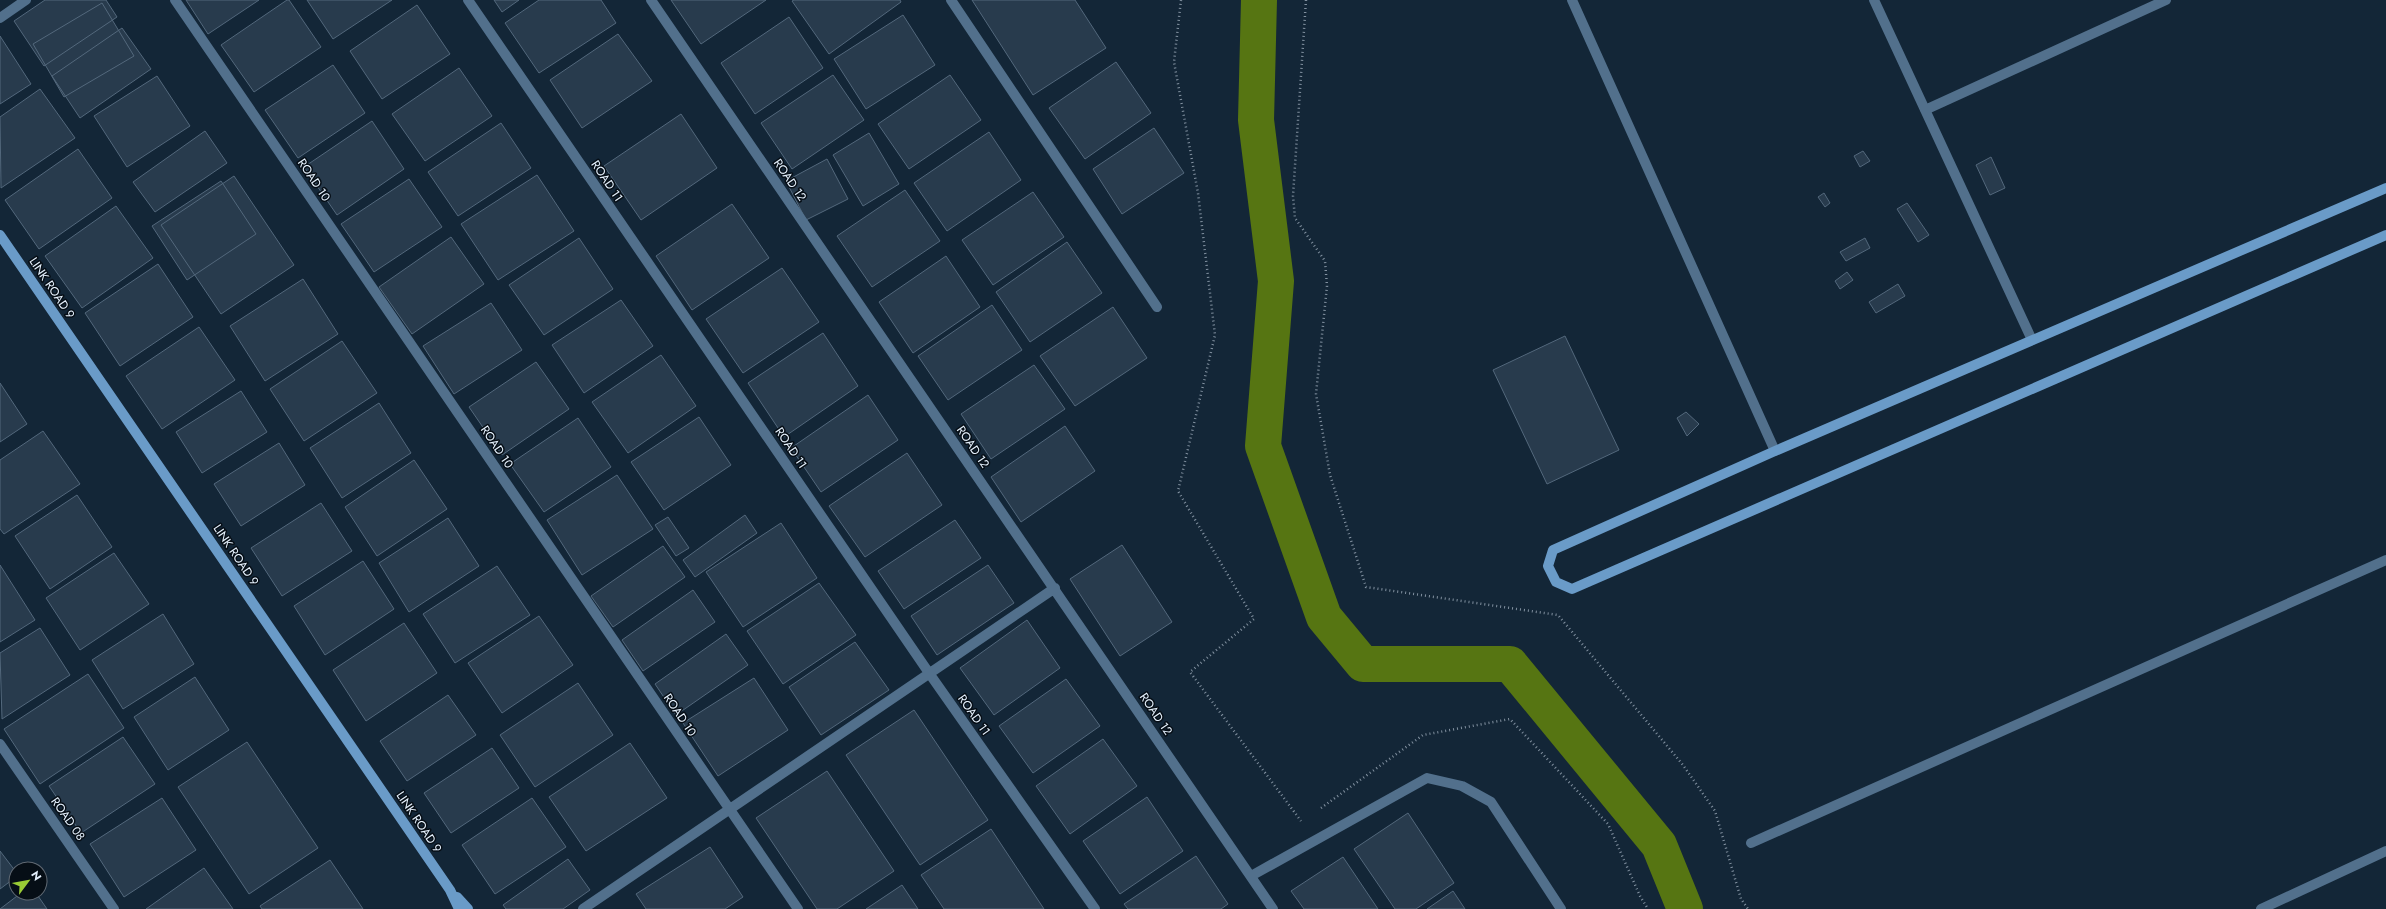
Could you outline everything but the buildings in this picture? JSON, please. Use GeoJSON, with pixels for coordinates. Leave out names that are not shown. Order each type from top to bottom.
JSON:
{"type":"FeatureCollection","features":[{"type":"Feature","properties":{"kind":"street"},"geometry":{"type":"LineString","coordinates":[[0,18],[26,0]]}},
{"type":"Feature","properties":{"kind":"street","name":"ROAD 10"},"geometry":{"type":"LineString","coordinates":[[175,0],[798,909]]}},
{"type":"Feature","properties":{"kind":"street","name":"ROAD 11"},"geometry":{"type":"LineString","coordinates":[[468,0],[929,673],[1095,909]]}},
{"type":"Feature","properties":{"kind":"street","name":"ROAD 12"},"geometry":{"type":"LineString","coordinates":[[651,0],[1055,588],[1273,909]]}},
{"type":"Feature","properties":{"kind":"street"},"geometry":{"type":"LineString","coordinates":[[951,0],[1157,307]]}},
{"type":"Feature","properties":{"kind":"street"},"geometry":{"type":"LineString","coordinates":[[1572,0],[1775,451]]}},
{"type":"Feature","properties":{"kind":"street"},"geometry":{"type":"LineString","coordinates":[[1874,0],[2032,340]]}},
{"type":"Feature","properties":{"kind":"street"},"geometry":{"type":"LineString","coordinates":[[1925,110],[2166,0]]}},
{"type":"Feature","properties":{"kind":"street"},"geometry":{"type":"LineString","coordinates":[[2386,188],[1775,451],[1553,550],[1548,566],[1556,582],[1572,589],[2386,235]]}},
{"type":"Feature","properties":{"kind":"street","name":"LINK ROAD 9"},"geometry":{"type":"LineString","coordinates":[[0,235],[450,890],[468,909]]}},
{"type":"Feature","properties":{"kind":"street"},"geometry":{"type":"LineString","coordinates":[[1751,843],[2386,560]]}},
{"type":"Feature","properties":{"kind":"street"},"geometry":{"type":"LineString","coordinates":[[583,909],[1055,588]]}},
{"type":"Feature","properties":{"kind":"street","name":"ROAD 08"},"geometry":{"type":"LineString","coordinates":[[0,744],[114,909]]}},
{"type":"Feature","properties":{"kind":"street"},"geometry":{"type":"LineString","coordinates":[[1251,876],[1427,778],[1462,786],[1491,802],[1561,909]]}},
{"type":"Feature","properties":{"kind":"street"},"geometry":{"type":"LineString","coordinates":[[2261,909],[2386,851]]}},
{"type":"Feature","properties":{"kind":"street","name":"LINK ROAD 9"},"geometry":{"type":"LineString","coordinates":[[450,890],[459,909]]}},
{"type":"Feature","properties":{"kind":"path"},"geometry":{"type":"LineString","coordinates":[[1181,0],[1174,62],[1198,192],[1215,335],[1178,491],[1254,619],[1190,672],[1302,822],[1308,817]]}},
{"type":"Feature","properties":{"kind":"path"},"geometry":{"type":"LineString","coordinates":[[1306,0],[1293,196],[1295,218],[1325,261],[1327,286],[1316,394],[1330,475],[1366,587],[1558,615],[1683,765],[1715,811],[1741,899],[1748,909]]}},
{"type":"Feature","properties":{"kind":"path"},"geometry":{"type":"LineString","coordinates":[[1315,813],[1423,735],[1510,719],[1608,824],[1640,896],[1648,909]]}},
{"type":"Feature","properties":{"kind":"waterway"},"geometry":{"type":"LineString","coordinates":[[1259,0],[1256,120],[1276,281],[1263,446],[1324,617],[1363,664],[1510,664],[1659,845],[1685,909]]}}]}
